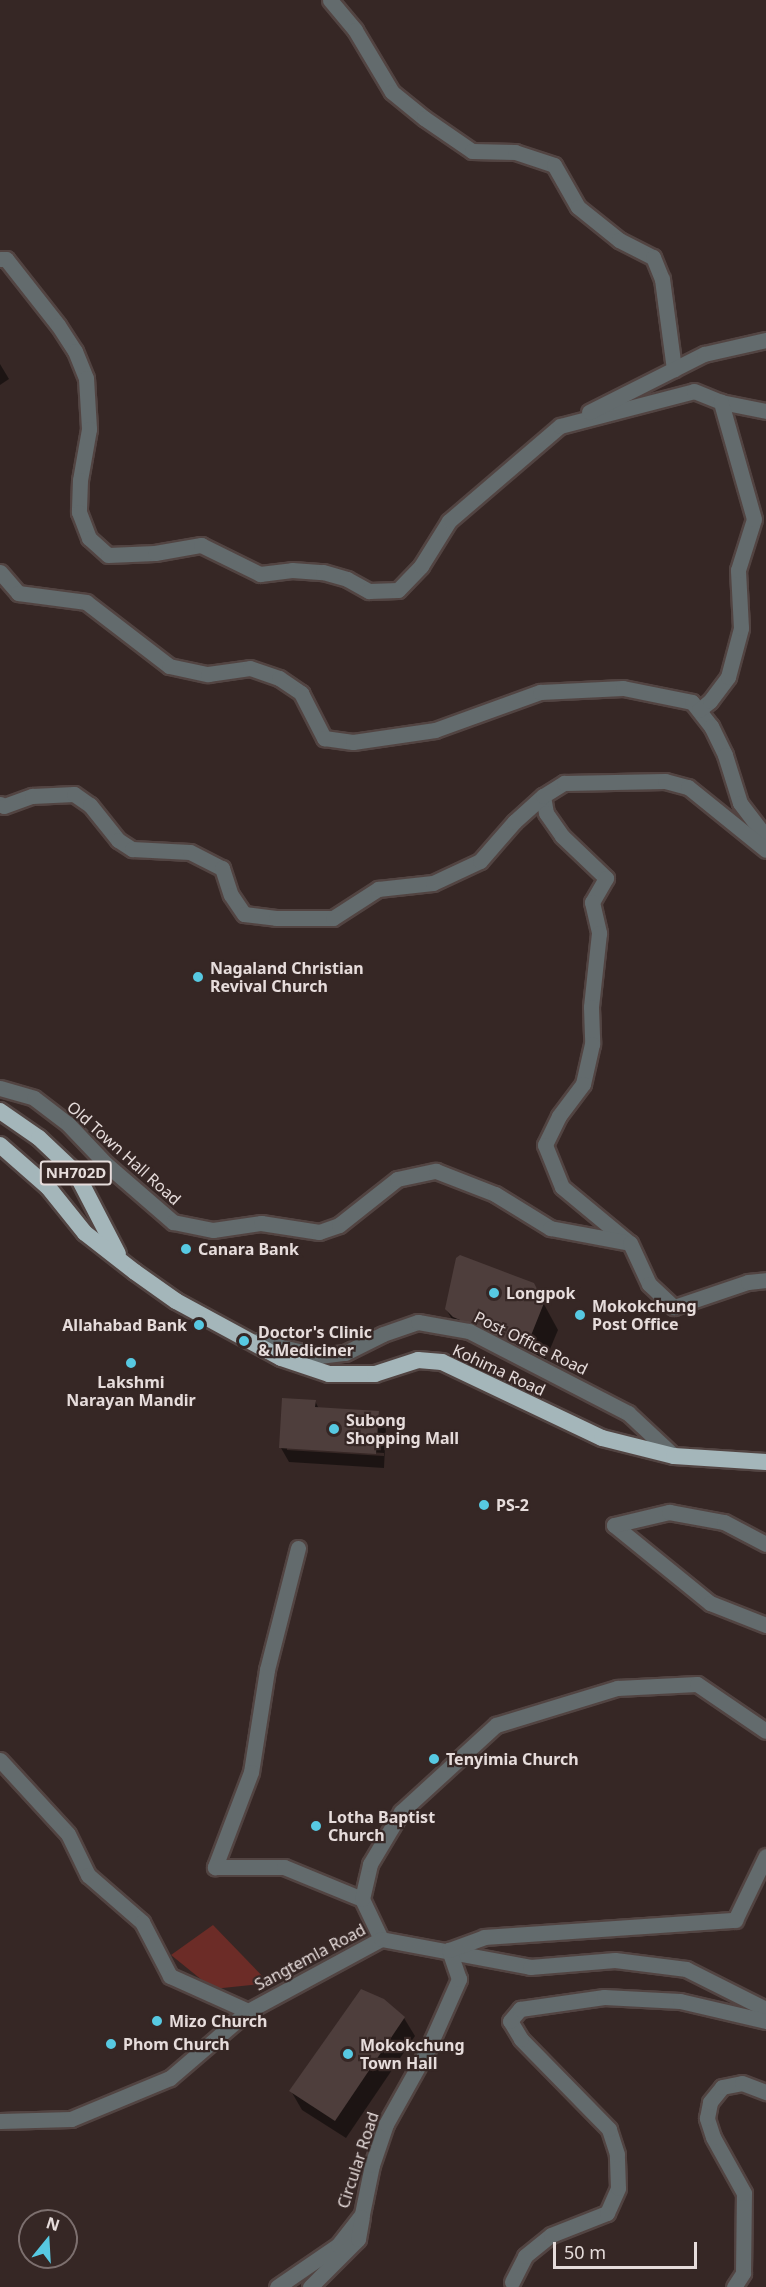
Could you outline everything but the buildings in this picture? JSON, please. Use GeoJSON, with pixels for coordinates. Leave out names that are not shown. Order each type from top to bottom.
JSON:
{"type":"FeatureCollection","features":[{"type":"Feature","properties":{"kind":"highway","name":"NH702D"},"geometry":{"type":"LineString","coordinates":[[0,1111],[39,1138],[76,1173],[121,1260]]}},
{"type":"Feature","properties":{"kind":"highway","name":"Kohima Road"},"geometry":{"type":"LineString","coordinates":[[0,1145],[48,1187],[85,1233],[176,1301],[281,1358],[329,1374],[375,1374],[418,1360],[442,1362],[602,1438],[674,1456],[766,1462]]}},
{"type":"Feature","properties":{"kind":"street"},"geometry":{"type":"LineString","coordinates":[[330,0],[355,30],[392,92],[424,118],[472,151],[515,152],[554,165],[578,207],[619,240],[653,257],[662,279],[674,369]]}},
{"type":"Feature","properties":{"kind":"street"},"geometry":{"type":"LineString","coordinates":[[0,259],[6,259],[58,325],[75,351],[86,378],[89,429],[80,480],[79,512],[89,538],[108,555],[155,553],[201,545],[260,574],[292,570],[323,572],[347,579],[369,591],[398,590],[421,566],[449,521],[560,426],[704,354],[766,340]]}},
{"type":"Feature","properties":{"kind":"street"},"geometry":{"type":"LineString","coordinates":[[560,426],[694,390],[721,402],[766,411]]}},
{"type":"Feature","properties":{"kind":"street"},"geometry":{"type":"LineString","coordinates":[[699,710],[710,701],[728,677],[741,628],[738,570],[754,519],[721,402]]}},
{"type":"Feature","properties":{"kind":"street"},"geometry":{"type":"LineString","coordinates":[[0,572],[18,593],[86,602],[169,666],[208,674],[250,668],[279,678],[301,693],[324,738],[353,742],[435,730],[540,692],[623,688],[692,702],[711,726],[725,755],[740,804],[766,837]]}},
{"type":"Feature","properties":{"kind":"street"},"geometry":{"type":"LineString","coordinates":[[0,804],[4,806],[32,796],[74,794],[90,805],[118,840],[132,849],[190,852],[222,868],[231,895],[244,914],[276,918],[333,918],[378,889],[434,883],[480,861],[514,822],[543,796],[564,783],[665,781],[688,787],[705,798],[766,850]]}},
{"type":"Feature","properties":{"kind":"street"},"geometry":{"type":"LineString","coordinates":[[543,796],[546,813],[562,836],[606,878],[592,902],[599,933],[591,1007],[592,1044],[583,1084],[559,1116],[545,1144],[562,1187],[630,1243],[649,1284],[674,1307],[748,1282],[766,1280]]}},
{"type":"Feature","properties":{"kind":"street","name":"Old Town Hall Road"},"geometry":{"type":"LineString","coordinates":[[0,1089],[34,1098],[68,1124],[106,1164],[173,1222],[213,1230],[261,1223],[319,1232],[339,1225],[397,1179],[436,1171],[495,1194],[550,1228],[630,1243]]}},
{"type":"Feature","properties":{"kind":"street","name":"Post Office Road"},"geometry":{"type":"LineString","coordinates":[[251,1340],[319,1356],[345,1353],[383,1334],[418,1322],[469,1331],[627,1413],[674,1456]]}},
{"type":"Feature","properties":{"kind":"street"},"geometry":{"type":"LineString","coordinates":[[766,1544],[724,1522],[669,1512],[615,1525],[710,1603],[766,1625]]}},
{"type":"Feature","properties":{"kind":"street"},"geometry":{"type":"LineString","coordinates":[[298,1548],[267,1670],[251,1772],[215,1867],[284,1867],[362,1899]]}},
{"type":"Feature","properties":{"kind":"street"},"geometry":{"type":"LineString","coordinates":[[381,1939],[362,1899],[370,1863],[401,1812],[496,1725],[617,1688],[697,1684],[766,1731]]}},
{"type":"Feature","properties":{"kind":"street"},"geometry":{"type":"LineString","coordinates":[[0,1760],[68,1834],[88,1875],[142,1922],[170,1976],[248,2011]]}},
{"type":"Feature","properties":{"kind":"street"},"geometry":{"type":"LineString","coordinates":[[449,1950],[484,1937],[735,1920],[766,1856]]}},
{"type":"Feature","properties":{"kind":"street","name":"Sangtemla Road"},"geometry":{"type":"LineString","coordinates":[[0,2121],[71,2119],[170,2078],[248,2011],[381,1939],[530,1967],[615,1960],[686,1969],[766,2009]]}},
{"type":"Feature","properties":{"kind":"street","name":"Circular Road"},"geometry":{"type":"LineString","coordinates":[[277,2287],[338,2245],[362,2214],[372,2165],[386,2124],[428,2049],[459,1979],[449,1950]]}},
{"type":"Feature","properties":{"kind":"street"},"geometry":{"type":"LineString","coordinates":[[512,2282],[525,2256],[551,2235],[607,2213],[618,2187],[617,2154],[609,2129],[550,2072],[521,2039],[510,2021],[520,2009],[604,1997],[680,2001],[766,2021]]}},
{"type":"Feature","properties":{"kind":"street"},"geometry":{"type":"LineString","coordinates":[[734,2287],[742,2273],[744,2193],[713,2137],[707,2118],[710,2102],[722,2087],[742,2083],[766,2092]]}},
{"type":"Feature","properties":{"kind":"street"},"geometry":{"type":"LineString","coordinates":[[310,2287],[358,2239],[362,2214]]}},
{"type":"Feature","properties":{"kind":"shaded area"},"geometry":{"type":"Polygon","coordinates":[[[213,1925],[269,1983],[213,1989],[171,1955],[213,1925]]]}},
{"type":"Feature","properties":{"kind":"place","name":"Nagaland Christian Revival Church"},"geometry":{"type":"Point","coordinates":[198,977]}},
{"type":"Feature","properties":{"kind":"place","name":"Canara Bank"},"geometry":{"type":"Point","coordinates":[186,1249]}},
{"type":"Feature","properties":{"kind":"place","name":"Longpok"},"geometry":{"type":"Point","coordinates":[494,1293]}},
{"type":"Feature","properties":{"kind":"place","name":"Mokokchung Post Office"},"geometry":{"type":"Point","coordinates":[580,1315]}},
{"type":"Feature","properties":{"kind":"place","name":"Allahabad Bank"},"geometry":{"type":"Point","coordinates":[199,1325]}},
{"type":"Feature","properties":{"kind":"place","name":"Doctor's Clinic & Mediciner"},"geometry":{"type":"Point","coordinates":[244,1341]}},
{"type":"Feature","properties":{"kind":"place","name":"Lakshmi Narayan Mandir"},"geometry":{"type":"Point","coordinates":[131,1363]}},
{"type":"Feature","properties":{"kind":"place","name":"Subong Shopping Mall"},"geometry":{"type":"Point","coordinates":[334,1429]}},
{"type":"Feature","properties":{"kind":"place","name":"PS-2"},"geometry":{"type":"Point","coordinates":[484,1505]}},
{"type":"Feature","properties":{"kind":"place","name":"Tenyimia Church"},"geometry":{"type":"Point","coordinates":[434,1759]}},
{"type":"Feature","properties":{"kind":"place","name":"Lotha Baptist Church"},"geometry":{"type":"Point","coordinates":[316,1826]}},
{"type":"Feature","properties":{"kind":"place","name":"Mizo Church"},"geometry":{"type":"Point","coordinates":[157,2021]}},
{"type":"Feature","properties":{"kind":"place","name":"Phom Church"},"geometry":{"type":"Point","coordinates":[111,2044]}},
{"type":"Feature","properties":{"kind":"place","name":"Mokokchung Town Hall"},"geometry":{"type":"Point","coordinates":[348,2054]}}]}
